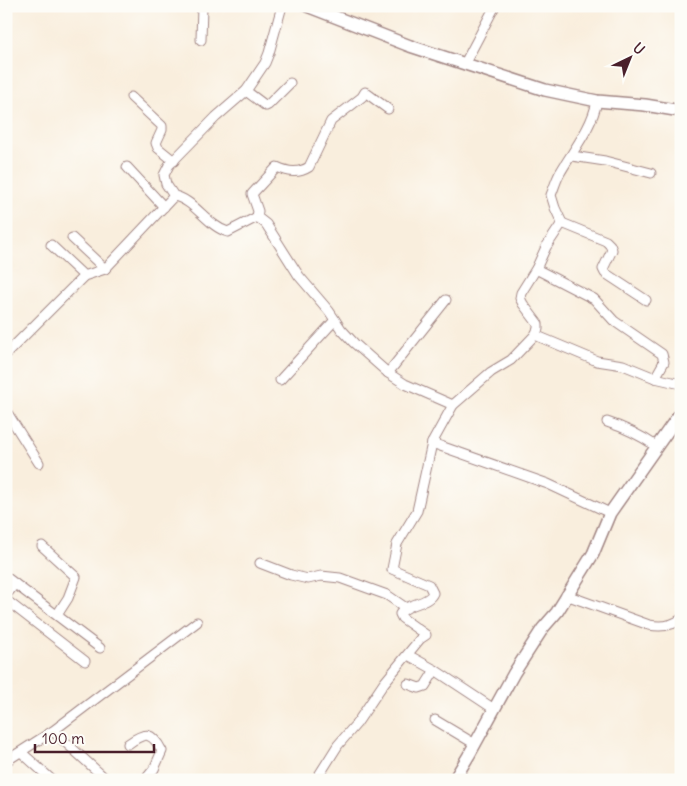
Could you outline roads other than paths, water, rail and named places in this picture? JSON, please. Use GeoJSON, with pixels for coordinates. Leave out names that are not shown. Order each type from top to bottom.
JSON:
{"type":"FeatureCollection","features":[{"type":"Feature","properties":{"kind":"street"},"geometry":{"type":"LineString","coordinates":[[201,40],[202,6]]}},
{"type":"Feature","properties":{"kind":"street"},"geometry":{"type":"LineString","coordinates":[[257,217],[228,232],[215,225],[182,198],[174,196],[166,184],[164,175],[169,165],[216,117],[246,91],[265,63],[282,6]]}},
{"type":"Feature","properties":{"kind":"street"},"geometry":{"type":"LineString","coordinates":[[307,6],[331,10],[410,46],[545,90],[597,101],[645,105],[681,111]]}},
{"type":"Feature","properties":{"kind":"street"},"geometry":{"type":"LineString","coordinates":[[465,63],[495,6]]}},
{"type":"Feature","properties":{"kind":"street"},"geometry":{"type":"LineString","coordinates":[[246,91],[266,106],[290,83]]}},
{"type":"Feature","properties":{"kind":"street"},"geometry":{"type":"LineString","coordinates":[[257,217],[258,211],[252,194],[262,182],[277,167],[286,172],[302,171],[309,167],[331,121],[362,97],[365,92],[388,109]]}},
{"type":"Feature","properties":{"kind":"street"},"geometry":{"type":"LineString","coordinates":[[131,97],[162,126],[156,142],[158,148],[174,161]]}},
{"type":"Feature","properties":{"kind":"street"},"geometry":{"type":"LineString","coordinates":[[597,101],[593,117],[560,174],[551,195],[562,223],[606,241],[610,245],[612,250],[603,269],[605,273],[646,300]]}},
{"type":"Feature","properties":{"kind":"street"},"geometry":{"type":"LineString","coordinates":[[572,156],[605,161],[651,173]]}},
{"type":"Feature","properties":{"kind":"street"},"geometry":{"type":"LineString","coordinates":[[126,167],[164,207]]}},
{"type":"Feature","properties":{"kind":"street"},"geometry":{"type":"LineString","coordinates":[[6,354],[84,276],[105,270],[174,196]]}},
{"type":"Feature","properties":{"kind":"street"},"geometry":{"type":"LineString","coordinates":[[257,217],[266,224],[300,276],[344,333],[354,343],[388,373],[415,389],[454,405]]}},
{"type":"Feature","properties":{"kind":"street"},"geometry":{"type":"LineString","coordinates":[[316,780],[338,745],[357,723],[375,696],[420,639],[426,635],[402,618],[400,614],[406,608],[430,598],[433,593],[429,585],[392,568],[398,544],[417,511],[432,443],[454,405],[491,372],[511,360],[536,335],[538,324],[520,298],[521,292],[536,270],[546,247],[562,223]]}},
{"type":"Feature","properties":{"kind":"street"},"geometry":{"type":"LineString","coordinates":[[72,238],[105,270]]}},
{"type":"Feature","properties":{"kind":"street"},"geometry":{"type":"LineString","coordinates":[[51,245],[84,276]]}},
{"type":"Feature","properties":{"kind":"street"},"geometry":{"type":"LineString","coordinates":[[536,270],[594,299],[614,321],[662,354],[664,362],[655,378]]}},
{"type":"Feature","properties":{"kind":"street"},"geometry":{"type":"LineString","coordinates":[[388,373],[446,300]]}},
{"type":"Feature","properties":{"kind":"street"},"geometry":{"type":"LineString","coordinates":[[280,380],[335,320]]}},
{"type":"Feature","properties":{"kind":"street"},"geometry":{"type":"LineString","coordinates":[[536,335],[597,361],[623,365],[655,378],[681,384]]}},
{"type":"Feature","properties":{"kind":"street"},"geometry":{"type":"LineString","coordinates":[[6,411],[39,462]]}},
{"type":"Feature","properties":{"kind":"street"},"geometry":{"type":"LineString","coordinates":[[454,780],[514,672],[556,612],[593,554],[610,513],[681,412]]}},
{"type":"Feature","properties":{"kind":"street"},"geometry":{"type":"LineString","coordinates":[[607,422],[626,428],[656,446]]}},
{"type":"Feature","properties":{"kind":"street"},"geometry":{"type":"LineString","coordinates":[[432,443],[548,484],[610,513]]}},
{"type":"Feature","properties":{"kind":"street"},"geometry":{"type":"LineString","coordinates":[[42,546],[76,577],[68,598],[57,615]]}},
{"type":"Feature","properties":{"kind":"street"},"geometry":{"type":"LineString","coordinates":[[260,563],[290,575],[308,578],[321,576],[340,578],[386,595],[406,608]]}},
{"type":"Feature","properties":{"kind":"street"},"geometry":{"type":"LineString","coordinates":[[6,576],[100,648]]}},
{"type":"Feature","properties":{"kind":"street"},"geometry":{"type":"LineString","coordinates":[[6,595],[15,584]]}},
{"type":"Feature","properties":{"kind":"street"},"geometry":{"type":"LineString","coordinates":[[566,596],[649,625],[661,627],[679,623]]}},
{"type":"Feature","properties":{"kind":"street"},"geometry":{"type":"LineString","coordinates":[[6,600],[85,661]]}},
{"type":"Feature","properties":{"kind":"street"},"geometry":{"type":"LineString","coordinates":[[6,761],[53,732],[197,622]]}},
{"type":"Feature","properties":{"kind":"street"},"geometry":{"type":"LineString","coordinates":[[408,655],[435,670],[494,709]]}},
{"type":"Feature","properties":{"kind":"street"},"geometry":{"type":"LineString","coordinates":[[408,684],[422,688],[430,682],[435,670]]}},
{"type":"Feature","properties":{"kind":"street"},"geometry":{"type":"LineString","coordinates":[[435,720],[475,744]]}},
{"type":"Feature","properties":{"kind":"street"},"geometry":{"type":"LineString","coordinates":[[53,732],[106,780]]}},
{"type":"Feature","properties":{"kind":"street"},"geometry":{"type":"LineString","coordinates":[[128,744],[143,735],[149,736],[156,740],[162,751],[154,769],[145,780]]}},
{"type":"Feature","properties":{"kind":"street"},"geometry":{"type":"LineString","coordinates":[[21,752],[52,780]]}}]}
